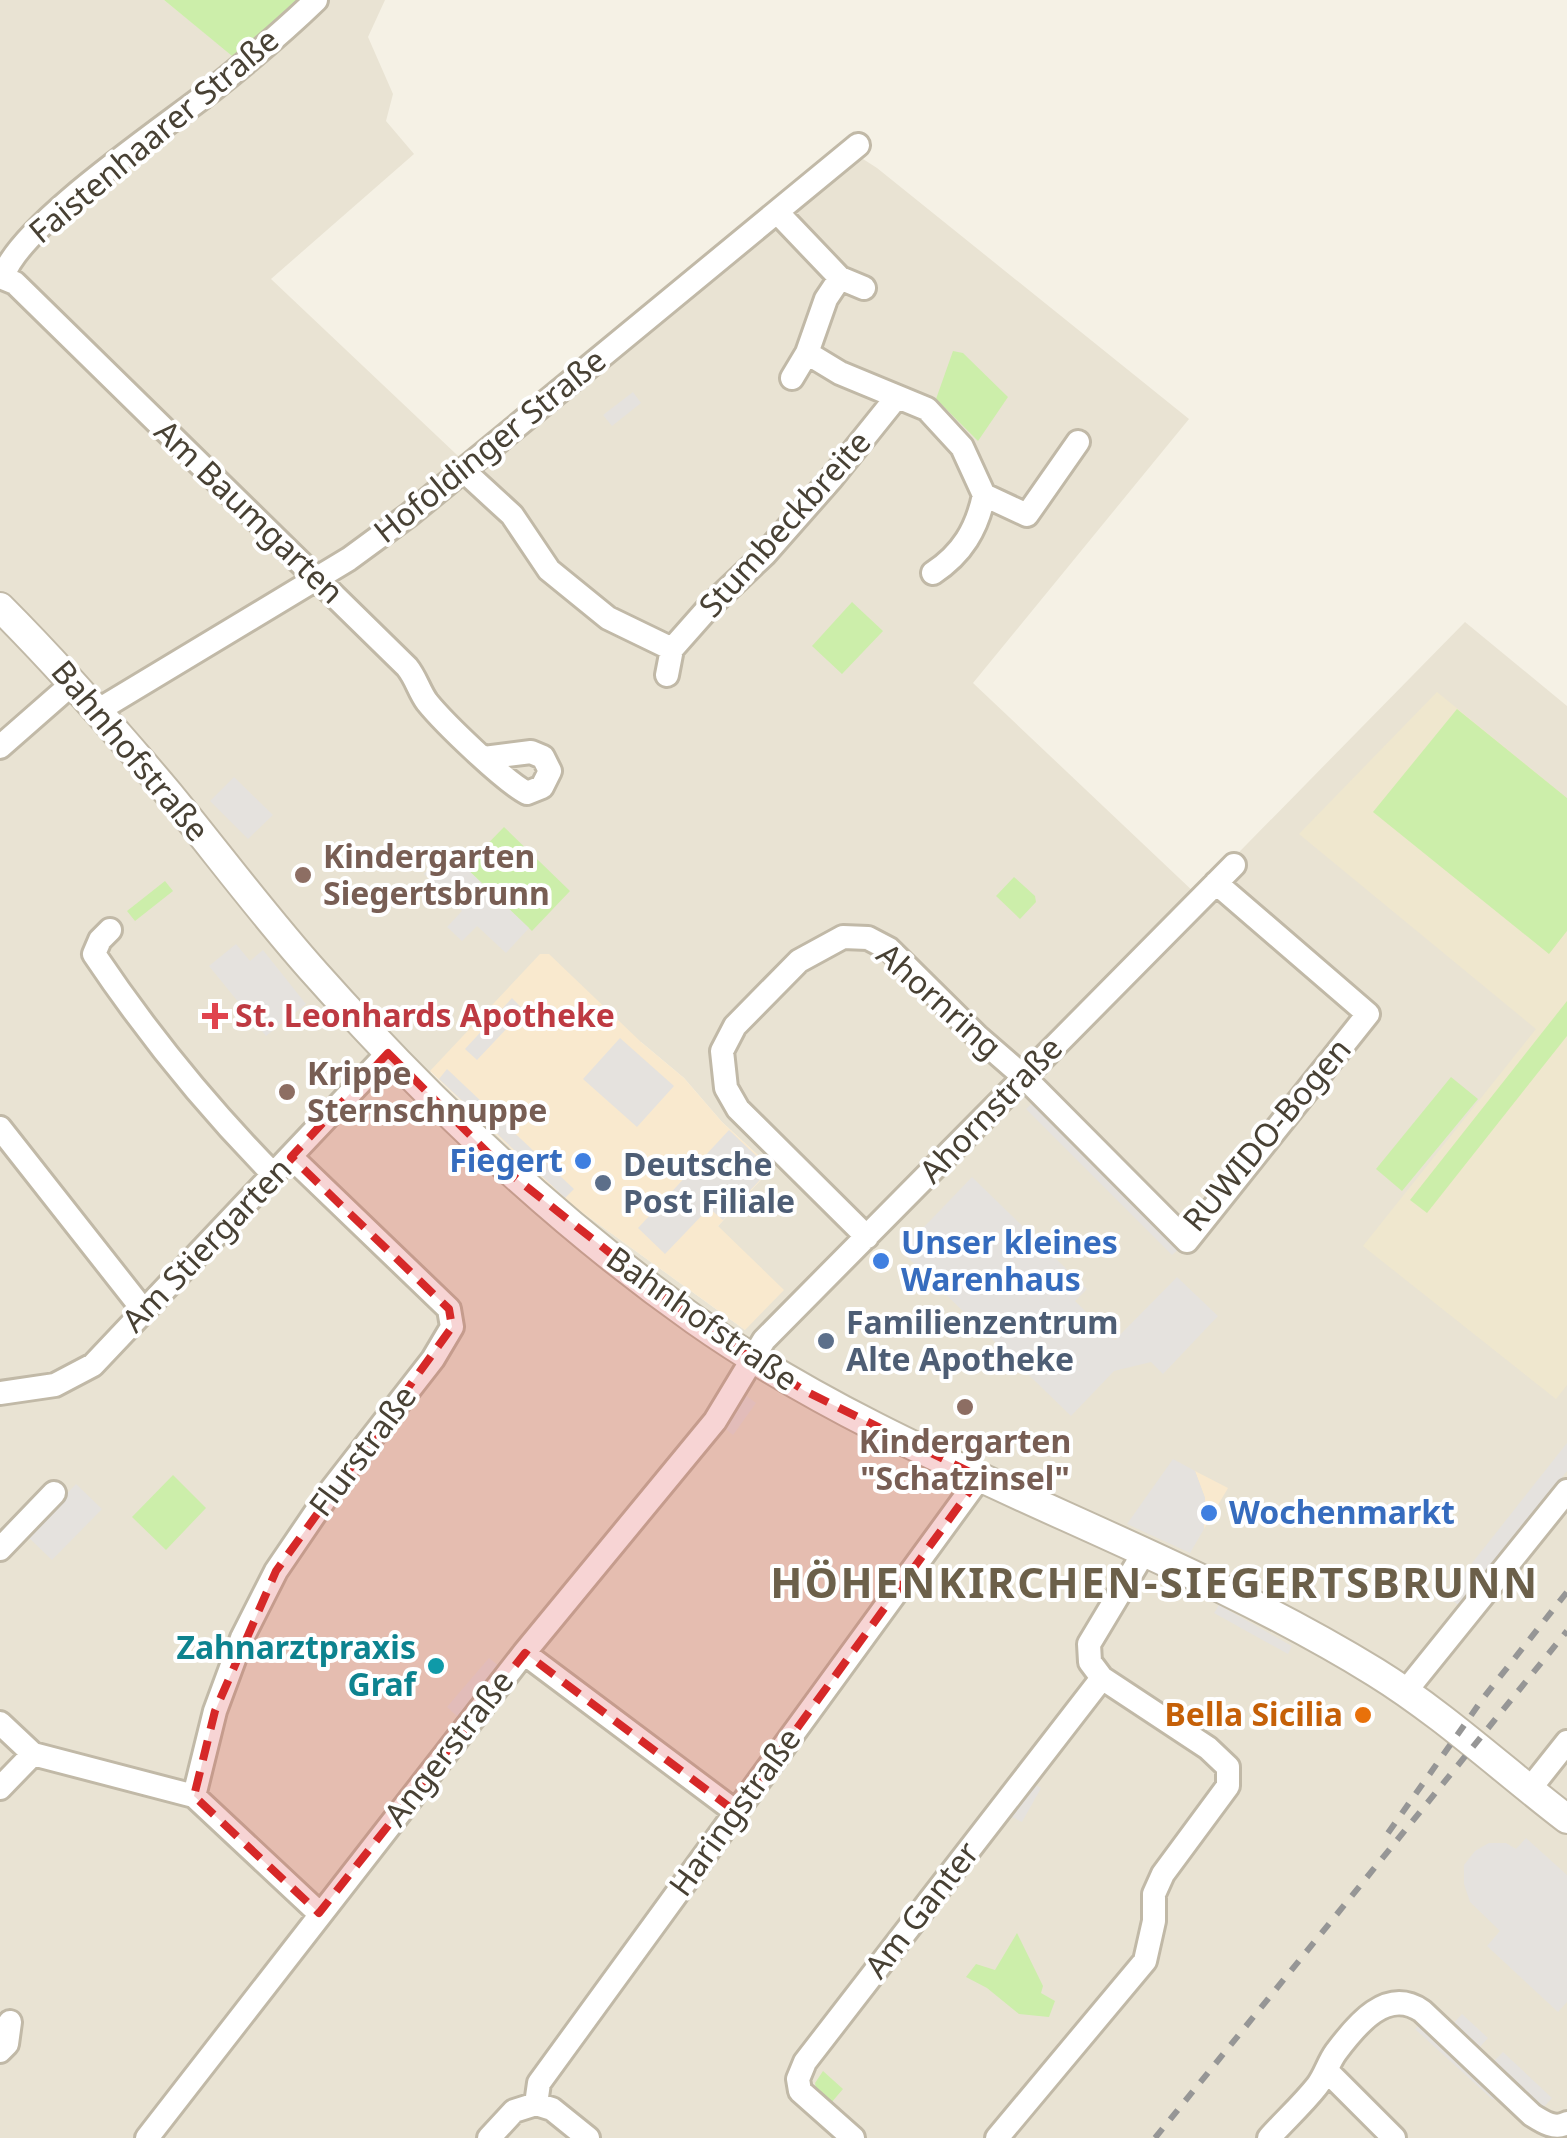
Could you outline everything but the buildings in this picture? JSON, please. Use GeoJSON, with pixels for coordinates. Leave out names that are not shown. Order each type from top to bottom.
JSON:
{"type":"FeatureCollection","features":[{"type":"Feature","properties":{"kind":"street","name":"Faistenhaarer Straße"},"geometry":{"type":"LineString","coordinates":[[1,277],[6,264],[48,217],[216,87],[316,0]]}},
{"type":"Feature","properties":{"kind":"street","name":"Hofoldinger Straße"},"geometry":{"type":"LineString","coordinates":[[98,712],[364,548],[858,146]]}},
{"type":"Feature","properties":{"kind":"street"},"geometry":{"type":"LineString","coordinates":[[777,212],[840,278],[864,288]]}},
{"type":"Feature","properties":{"kind":"street","name":"Am Baumgarten"},"geometry":{"type":"LineString","coordinates":[[1,277],[15,283],[407,667],[428,704],[484,758]]}},
{"type":"Feature","properties":{"kind":"street"},"geometry":{"type":"LineString","coordinates":[[792,378],[807,353],[826,299],[840,278]]}},
{"type":"Feature","properties":{"kind":"street","name":"Stumbeckbreite"},"geometry":{"type":"LineString","coordinates":[[807,353],[840,373],[927,409],[952,434],[970,461],[984,496]]}},
{"type":"Feature","properties":{"kind":"street","name":"Stumbeckbreite"},"geometry":{"type":"LineString","coordinates":[[672,649],[765,554],[896,398]]}},
{"type":"Feature","properties":{"kind":"street"},"geometry":{"type":"LineString","coordinates":[[933,573],[951,562],[978,526],[984,496],[1028,515],[1078,442]]}},
{"type":"Feature","properties":{"kind":"street"},"geometry":{"type":"LineString","coordinates":[[463,470],[512,515],[549,570],[608,618],[672,649],[667,675]]}},
{"type":"Feature","properties":{"kind":"street","name":"Bahnhofstraße"},"geometry":{"type":"LineString","coordinates":[[0,607],[73,683],[295,950],[388,1052],[504,1168],[631,1272],[753,1360],[851,1415],[1252,1606],[1405,1692],[1529,1790],[1565,1813]]}},
{"type":"Feature","properties":{"kind":"street"},"geometry":{"type":"LineString","coordinates":[[0,746],[73,683]]}},
{"type":"Feature","properties":{"kind":"street","name":"Ahornstraße"},"geometry":{"type":"LineString","coordinates":[[753,1360],[764,1340],[1234,865]]}},
{"type":"Feature","properties":{"kind":"street","name":"RUWIDO-Bogen"},"geometry":{"type":"LineString","coordinates":[[1023,1076],[1187,1241],[1368,1014],[1216,883]]}},
{"type":"Feature","properties":{"kind":"street"},"geometry":{"type":"LineString","coordinates":[[110,930],[94,954],[219,1119],[274,1175]]}},
{"type":"Feature","properties":{"kind":"street","name":"Ahornring"},"geometry":{"type":"LineString","coordinates":[[867,1236],[738,1109],[726,1088],[722,1050],[735,1026],[769,988],[799,961],[828,943],[842,937],[868,938],[890,949],[1023,1076]]}},
{"type":"Feature","properties":{"kind":"street","name":"Am Stiergarten"},"geometry":{"type":"LineString","coordinates":[[0,1393],[54,1385],[93,1365],[388,1052]]}},
{"type":"Feature","properties":{"kind":"street"},"geometry":{"type":"LineString","coordinates":[[0,1128],[144,1310]]}},
{"type":"Feature","properties":{"kind":"street","name":"Flurstraße"},"geometry":{"type":"LineString","coordinates":[[194,1796],[215,1711],[242,1638],[276,1571],[331,1490],[433,1360],[452,1327],[449,1310],[291,1157]]}},
{"type":"Feature","properties":{"kind":"street","name":"Angerstraße"},"geometry":{"type":"LineString","coordinates":[[147,2138],[524,1653],[715,1421],[753,1360]]}},
{"type":"Feature","properties":{"kind":"street","name":"Haringstraße"},"geometry":{"type":"LineString","coordinates":[[536,2104],[540,2083],[980,1477]]}},
{"type":"Feature","properties":{"kind":"street"},"geometry":{"type":"LineString","coordinates":[[1405,1692],[1567,1491]]}},
{"type":"Feature","properties":{"kind":"street"},"geometry":{"type":"LineString","coordinates":[[0,1549],[54,1493]]}},
{"type":"Feature","properties":{"kind":"street"},"geometry":{"type":"LineString","coordinates":[[997,2138],[1146,1961],[1154,1921],[1154,1894],[1163,1874],[1228,1786],[1228,1767],[1208,1748],[1102,1678],[1090,1662],[1089,1644],[1143,1554]]}},
{"type":"Feature","properties":{"kind":"street"},"geometry":{"type":"LineString","coordinates":[[524,1653],[736,1812]]}},
{"type":"Feature","properties":{"kind":"street","name":"Am Ganter"},"geometry":{"type":"LineString","coordinates":[[854,2138],[800,2091],[798,2079],[805,2062],[1102,1678]]}},
{"type":"Feature","properties":{"kind":"street"},"geometry":{"type":"LineString","coordinates":[[0,1723],[32,1754],[194,1796],[319,1913]]}},
{"type":"Feature","properties":{"kind":"street"},"geometry":{"type":"LineString","coordinates":[[1529,1790],[1567,1742]]}},
{"type":"Feature","properties":{"kind":"street"},"geometry":{"type":"LineString","coordinates":[[0,1788],[32,1754]]}},
{"type":"Feature","properties":{"kind":"street"},"geometry":{"type":"LineString","coordinates":[[1268,2138],[1327,2071],[1333,2055],[1384,2004],[1410,2003],[1532,2115],[1545,2124],[1567,2123]]}},
{"type":"Feature","properties":{"kind":"street"},"geometry":{"type":"LineString","coordinates":[[0,2051],[7,2044],[10,2022]]}},
{"type":"Feature","properties":{"kind":"street"},"geometry":{"type":"LineString","coordinates":[[1327,2071],[1394,2138]]}},
{"type":"Feature","properties":{"kind":"street"},"geometry":{"type":"LineString","coordinates":[[489,2138],[514,2110],[536,2104],[552,2109],[588,2138]]}},
{"type":"Feature","properties":{"kind":"highlighted area"},"geometry":{"type":"Polygon","coordinates":[[[388,1053],[503,1168],[692,1318],[805,1391],[980,1477],[736,1812],[525,1653],[319,1913],[194,1796],[215,1711],[276,1571],[452,1327],[449,1309],[291,1157],[388,1053]]]}},
{"type":"Feature","properties":{"kind":"shaded area"},"geometry":{"type":"Polygon","coordinates":[[[0,0],[164,0],[237,59],[299,0],[385,0],[368,37],[393,94],[386,121],[414,154],[271,279],[474,471],[852,162],[863,159],[1189,419],[973,683],[1197,895],[1465,622],[1567,706],[1567,2138],[0,2138],[0,0]],[[641,1042],[430,1072],[565,1200],[745,1330],[718,1226],[772,1168],[722,1122],[684,1078],[641,1042]]]}},
{"type":"Feature","properties":{"kind":"shaded area"},"geometry":{"type":"Polygon","coordinates":[[[633,392],[641,403],[612,426],[603,415],[633,392]]]}},
{"type":"Feature","properties":{"kind":"shaded area"},"geometry":{"type":"Polygon","coordinates":[[[1437,692],[1567,798],[1567,1385],[1556,1399],[1363,1246],[1536,1029],[1299,834],[1437,692]]]}},
{"type":"Feature","properties":{"kind":"shaded area"},"geometry":{"type":"Polygon","coordinates":[[[234,777],[273,815],[248,839],[210,801],[234,777]]]}},
{"type":"Feature","properties":{"kind":"shaded area"},"geometry":{"type":"Polygon","coordinates":[[[447,850],[529,928],[506,953],[477,926],[462,941],[447,927],[462,911],[424,874],[447,850]]]}},
{"type":"Feature","properties":{"kind":"shaded area"},"geometry":{"type":"Polygon","coordinates":[[[236,944],[250,961],[263,950],[306,1004],[266,1036],[209,966],[236,944]]]}},
{"type":"Feature","properties":{"kind":"shaded area"},"geometry":{"type":"Polygon","coordinates":[[[540,954],[549,954],[684,1078],[722,1122],[772,1168],[718,1226],[784,1290],[745,1330],[565,1200],[430,1071],[540,954]]]}},
{"type":"Feature","properties":{"kind":"shaded area"},"geometry":{"type":"Polygon","coordinates":[[[512,998],[524,1010],[477,1060],[465,1049],[512,998]]]}},
{"type":"Feature","properties":{"kind":"shaded area"},"geometry":{"type":"Polygon","coordinates":[[[620,1038],[674,1086],[637,1127],[583,1079],[620,1038]]]}},
{"type":"Feature","properties":{"kind":"shaded area"},"geometry":{"type":"Polygon","coordinates":[[[447,1069],[574,1189],[565,1198],[439,1079],[447,1069]]]}},
{"type":"Feature","properties":{"kind":"shaded area"},"geometry":{"type":"Polygon","coordinates":[[[1038,1098],[1184,1244],[1172,1255],[1026,1109],[1038,1098]]]}},
{"type":"Feature","properties":{"kind":"shaded area"},"geometry":{"type":"Polygon","coordinates":[[[729,1130],[770,1169],[723,1220],[709,1208],[665,1254],[638,1228],[729,1130]]]}},
{"type":"Feature","properties":{"kind":"shaded area"},"geometry":{"type":"Polygon","coordinates":[[[972,1177],[1087,1289],[1075,1301],[1115,1340],[1177,1277],[1218,1316],[1163,1374],[1151,1362],[1114,1371],[1071,1416],[901,1251],[972,1177]]]}},
{"type":"Feature","properties":{"kind":"shaded area"},"geometry":{"type":"Polygon","coordinates":[[[744,1394],[756,1403],[733,1435],[721,1425],[744,1394]]]}},
{"type":"Feature","properties":{"kind":"shaded area"},"geometry":{"type":"Polygon","coordinates":[[[1567,1443],[1567,1471],[1460,1606],[1446,1596],[1567,1443]]]}},
{"type":"Feature","properties":{"kind":"shaded area"},"geometry":{"type":"Polygon","coordinates":[[[1173,1459],[1195,1471],[1205,1498],[1204,1529],[1190,1553],[1127,1524],[1173,1459]]]}},
{"type":"Feature","properties":{"kind":"shaded area","name":"Wochenmarkt"},"geometry":{"type":"Polygon","coordinates":[[[1195,1471],[1228,1488],[1204,1529],[1205,1498],[1195,1471]]]}},
{"type":"Feature","properties":{"kind":"shaded area"},"geometry":{"type":"Polygon","coordinates":[[[76,1484],[102,1509],[52,1560],[26,1535],[76,1484]]]}},
{"type":"Feature","properties":{"kind":"shaded area"},"geometry":{"type":"Polygon","coordinates":[[[1219,1605],[1292,1646],[1288,1654],[1214,1613],[1219,1605]]]}},
{"type":"Feature","properties":{"kind":"shaded area"},"geometry":{"type":"Polygon","coordinates":[[[489,1658],[500,1667],[458,1717],[447,1707],[489,1658]]]}},
{"type":"Feature","properties":{"kind":"shaded area"},"geometry":{"type":"Polygon","coordinates":[[[1032,1783],[1041,1788],[1022,1822],[1012,1817],[1032,1783]]]}},
{"type":"Feature","properties":{"kind":"shaded area"},"geometry":{"type":"Polygon","coordinates":[[[1526,1838],[1567,1875],[1567,2002],[1558,2012],[1487,1946],[1500,1931],[1470,1902],[1464,1884],[1464,1865],[1475,1851],[1489,1843],[1506,1843],[1516,1849],[1526,1838]]]}},
{"type":"Feature","properties":{"kind":"shaded area"},"geometry":{"type":"Polygon","coordinates":[[[1462,2014],[1488,2038],[1478,2049],[1452,2025],[1462,2014]]]}},
{"type":"Feature","properties":{"kind":"shaded area"},"geometry":{"type":"Polygon","coordinates":[[[1422,2022],[1500,2093],[1493,2100],[1415,2029],[1422,2022]]]}},
{"type":"Feature","properties":{"kind":"shaded area"},"geometry":{"type":"Polygon","coordinates":[[[1503,2052],[1552,2098],[1542,2109],[1492,2063],[1503,2052]]]}},
{"type":"Feature","properties":{"kind":"green space"},"geometry":{"type":"Polygon","coordinates":[[[164,0],[299,0],[237,60],[164,0]]]}},
{"type":"Feature","properties":{"kind":"green space"},"geometry":{"type":"Polygon","coordinates":[[[953,351],[963,353],[1008,397],[978,441],[936,399],[953,351]]]}},
{"type":"Feature","properties":{"kind":"green space"},"geometry":{"type":"Polygon","coordinates":[[[852,602],[883,631],[842,674],[812,646],[852,602]]]}},
{"type":"Feature","properties":{"kind":"green space"},"geometry":{"type":"Polygon","coordinates":[[[1457,709],[1567,798],[1567,931],[1549,954],[1373,812],[1457,709]]]}},
{"type":"Feature","properties":{"kind":"green space"},"geometry":{"type":"Polygon","coordinates":[[[504,827],[570,891],[532,931],[465,867],[504,827]]]}},
{"type":"Feature","properties":{"kind":"green space"},"geometry":{"type":"Polygon","coordinates":[[[1014,877],[1035,896],[1036,902],[1020,919],[996,896],[1014,877]]]}},
{"type":"Feature","properties":{"kind":"green space"},"geometry":{"type":"Polygon","coordinates":[[[165,881],[173,891],[135,921],[127,911],[165,881]]]}},
{"type":"Feature","properties":{"kind":"green space"},"geometry":{"type":"Polygon","coordinates":[[[1567,1001],[1567,1036],[1427,1213],[1410,1200],[1567,1001]]]}},
{"type":"Feature","properties":{"kind":"green space"},"geometry":{"type":"Polygon","coordinates":[[[1451,1077],[1478,1099],[1402,1191],[1376,1169],[1451,1077]]]}},
{"type":"Feature","properties":{"kind":"green space"},"geometry":{"type":"Polygon","coordinates":[[[173,1475],[206,1508],[166,1550],[132,1517],[173,1475]]]}},
{"type":"Feature","properties":{"kind":"green space"},"geometry":{"type":"Polygon","coordinates":[[[1017,1933],[1043,1986],[1041,1993],[1055,2001],[1049,2017],[1019,2014],[987,1988],[966,1977],[976,1964],[995,1970],[1017,1933]]]}},
{"type":"Feature","properties":{"kind":"green space"},"geometry":{"type":"Polygon","coordinates":[[[823,2071],[843,2089],[831,2103],[816,2089],[815,2083],[823,2071]]]}},
{"type":"Feature","properties":{"kind":"railway"},"geometry":{"type":"LineString","coordinates":[[1388,1833],[1484,1697],[1567,1592]]}},
{"type":"Feature","properties":{"kind":"railway"},"geometry":{"type":"LineString","coordinates":[[1155,2138],[1567,1631]]}},
{"type":"Feature","properties":{"kind":"place","name":"Kindergarten Siegertsbrunn"},"geometry":{"type":"Point","coordinates":[303,875]}},
{"type":"Feature","properties":{"kind":"place","name":"St. Leonhards Apotheke"},"geometry":{"type":"Point","coordinates":[215,1016]}},
{"type":"Feature","properties":{"kind":"place","name":"Krippe Sternschnuppe"},"geometry":{"type":"Point","coordinates":[287,1092]}},
{"type":"Feature","properties":{"kind":"place","name":"Fiegert"},"geometry":{"type":"Point","coordinates":[583,1161]}},
{"type":"Feature","properties":{"kind":"place","name":"Deutsche Post Filiale"},"geometry":{"type":"Point","coordinates":[603,1183]}},
{"type":"Feature","properties":{"kind":"place","name":"Unser kleines Warenhaus"},"geometry":{"type":"Point","coordinates":[881,1261]}},
{"type":"Feature","properties":{"kind":"place","name":"Familienzentrum Alte Apotheke"},"geometry":{"type":"Point","coordinates":[826,1341]}},
{"type":"Feature","properties":{"kind":"place","name":"Kindergarten \"Schatzinsel\""},"geometry":{"type":"Point","coordinates":[965,1407]}},
{"type":"Feature","properties":{"kind":"place","name":"Wochenmarkt"},"geometry":{"type":"Point","coordinates":[1209,1513]}},
{"type":"Feature","properties":{"kind":"place","name":"Zahnarztpraxis Graf"},"geometry":{"type":"Point","coordinates":[436,1666]}},
{"type":"Feature","properties":{"kind":"place","name":"Bella Sicilia"},"geometry":{"type":"Point","coordinates":[1363,1715]}},
{"type":"Feature","properties":{"kind":"district","name":"HÖHENKIRCHEN-SIEGERTSBRUNN"},"geometry":{"type":"Point","coordinates":[1155,1583]}}]}
